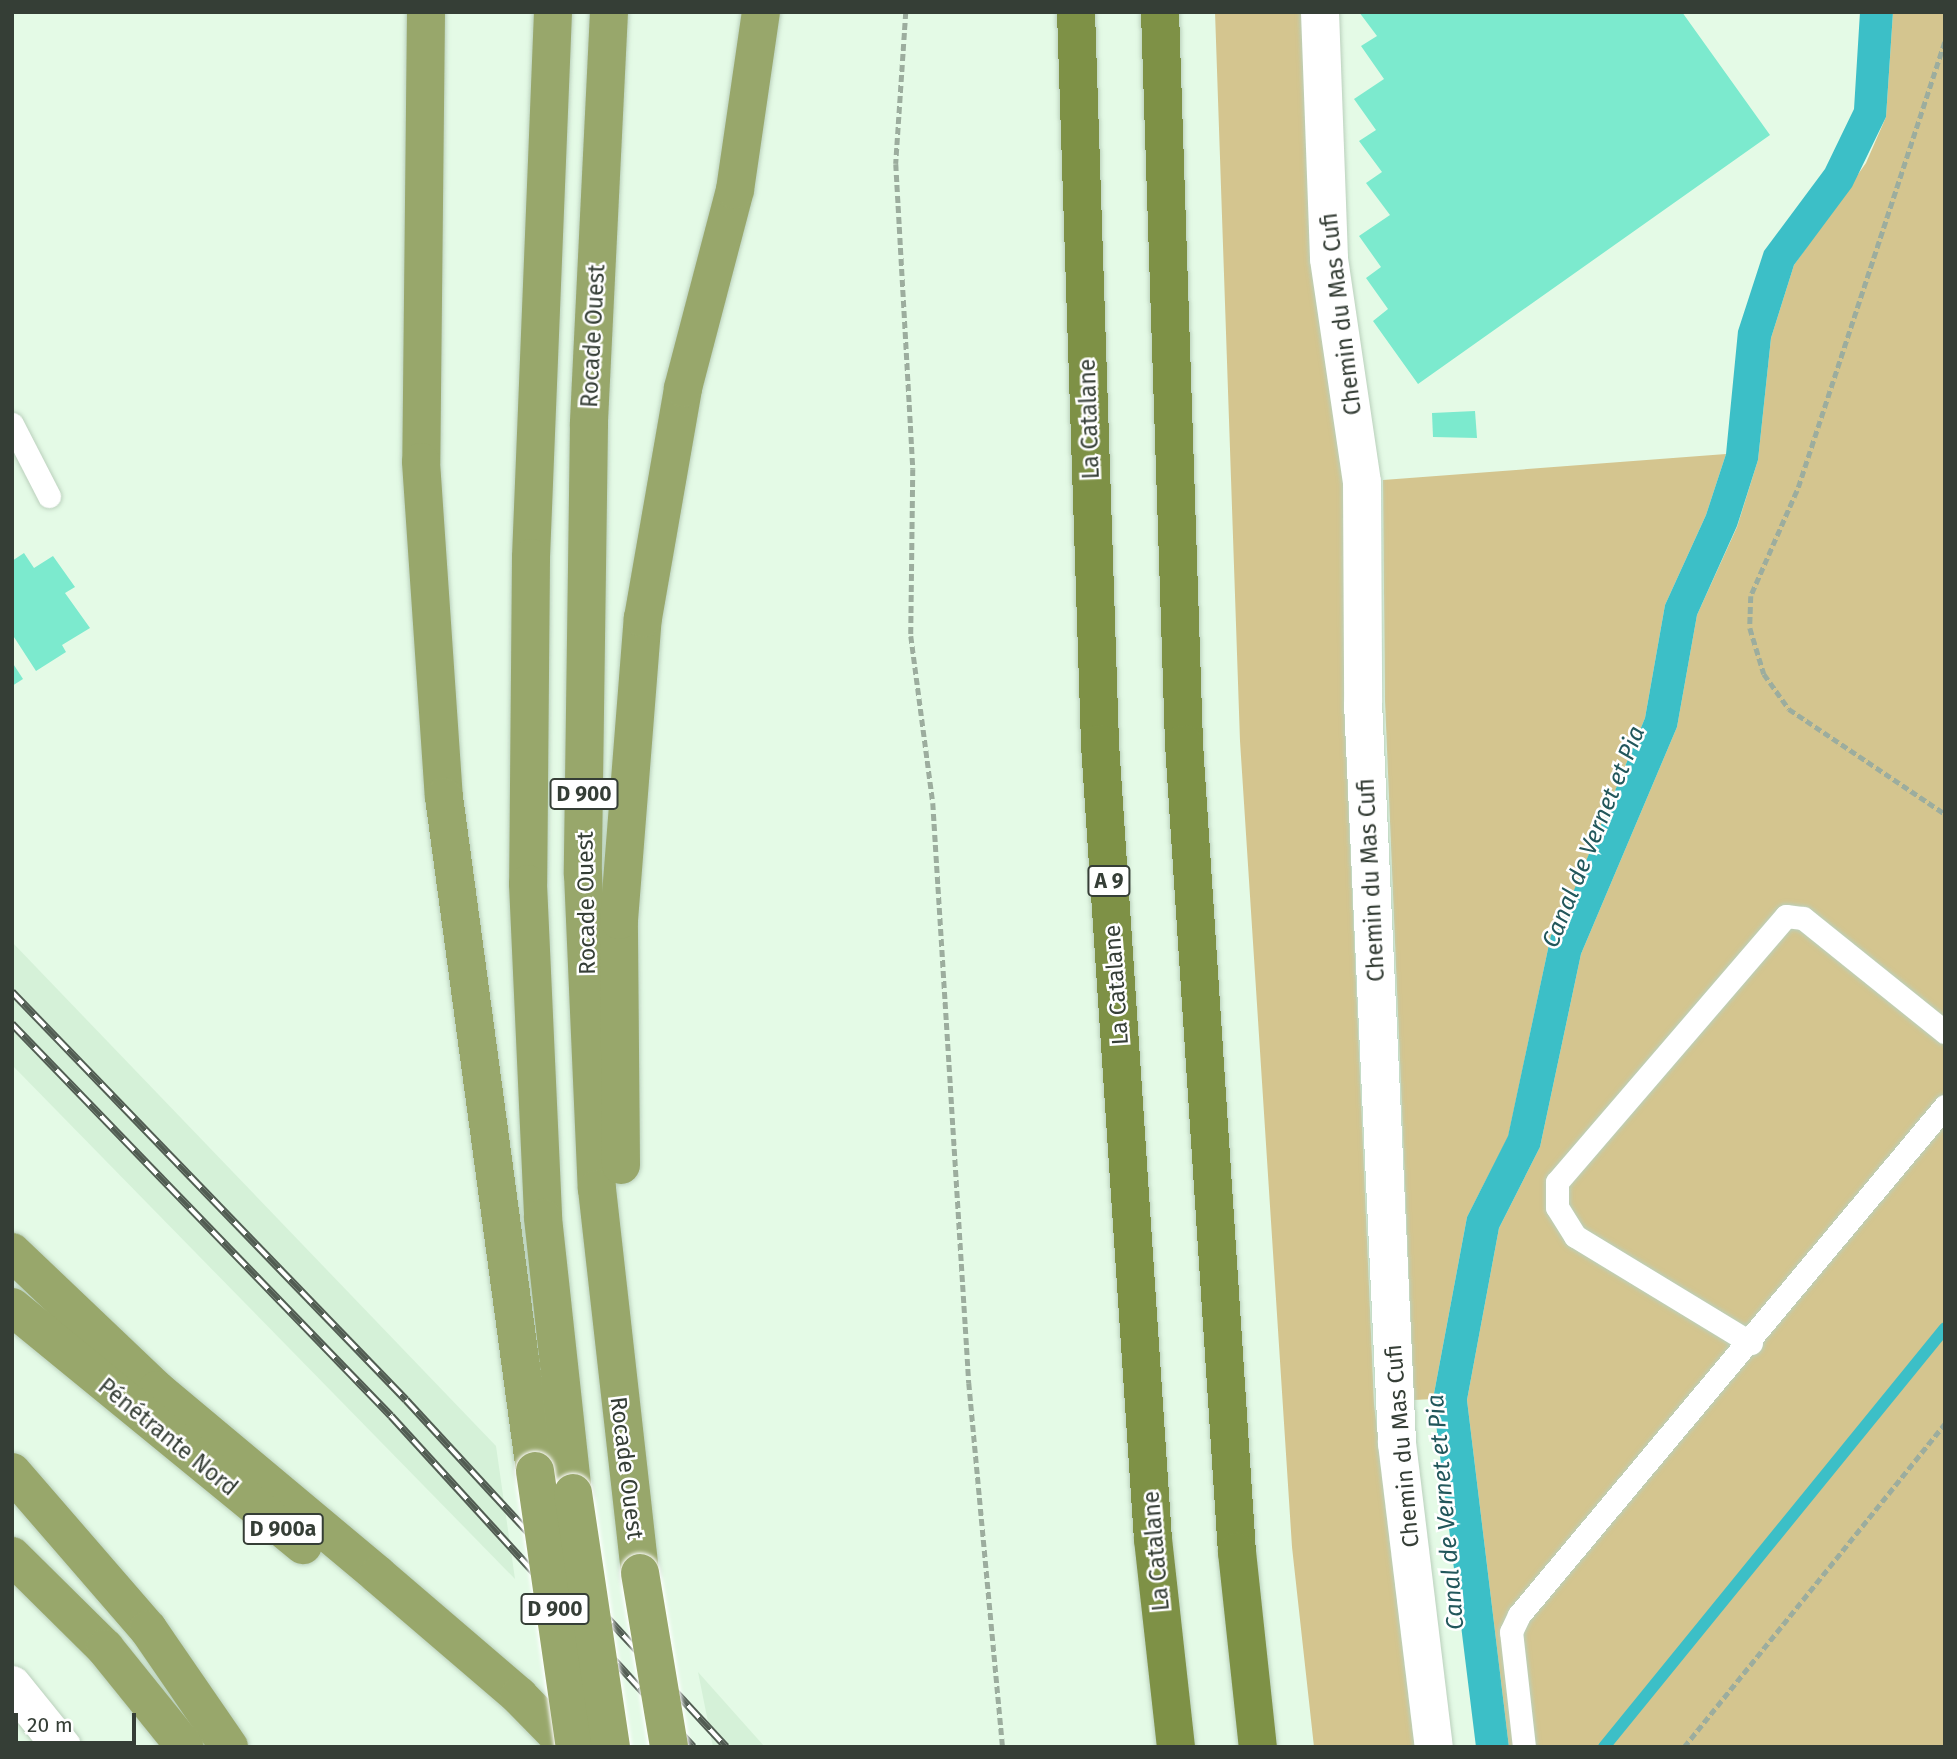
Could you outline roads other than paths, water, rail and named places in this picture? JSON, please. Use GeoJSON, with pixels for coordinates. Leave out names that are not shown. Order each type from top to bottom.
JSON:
{"type":"FeatureCollection","features":[{"type":"Feature","properties":{"kind":"highway","name":"D 900"},"geometry":{"type":"LineString","coordinates":[[426,12],[421,461],[444,797],[575,1747]]}},
{"type":"Feature","properties":{"kind":"highway","name":"D 900"},"geometry":{"type":"LineString","coordinates":[[553,12],[531,558],[528,884],[542,1218],[573,1493],[611,1747]]}},
{"type":"Feature","properties":{"kind":"highway","name":"Rocade Ouest"},"geometry":{"type":"LineString","coordinates":[[609,12],[589,424],[583,874],[597,1189],[623,1451],[669,1747]]}},
{"type":"Feature","properties":{"kind":"highway","name":"D 900"},"geometry":{"type":"LineString","coordinates":[[623,1451],[619,920],[643,618],[683,388],[735,190],[761,12]]}},
{"type":"Feature","properties":{"kind":"highway","name":"La Catalane"},"geometry":{"type":"LineString","coordinates":[[1076,12],[1100,744],[1153,1539],[1176,1747]]}},
{"type":"Feature","properties":{"kind":"highway"},"geometry":{"type":"LineString","coordinates":[[1160,12],[1184,744],[1237,1552],[1258,1747]]}},
{"type":"Feature","properties":{"kind":"highway"},"geometry":{"type":"LineString","coordinates":[[12,1252],[156,1390],[378,1574],[519,1696],[569,1747]]}},
{"type":"Feature","properties":{"kind":"highway","name":"Pénétrante Nord"},"geometry":{"type":"LineString","coordinates":[[12,1307],[195,1461],[557,1747]]}},
{"type":"Feature","properties":{"kind":"highway"},"geometry":{"type":"LineString","coordinates":[[12,1472],[149,1629],[229,1747]]}},
{"type":"Feature","properties":{"kind":"highway"},"geometry":{"type":"LineString","coordinates":[[12,1556],[105,1648],[185,1747]]}},
{"type":"Feature","properties":{"kind":"street","name":"Chemin du Mas Cufi"},"geometry":{"type":"LineString","coordinates":[[1321,12],[1329,259],[1362,482],[1363,702],[1397,1443],[1434,1747]]}},
{"type":"Feature","properties":{"kind":"street"},"geometry":{"type":"LineString","coordinates":[[12,1685],[62,1747]]}},
{"type":"Feature","properties":{"kind":"lane"},"geometry":{"type":"LineString","coordinates":[[12,424],[49,496]]}},
{"type":"Feature","properties":{"kind":"lane"},"geometry":{"type":"LineString","coordinates":[[1751,1343],[1575,1236],[1557,1207],[1557,1182],[1786,916],[1803,918],[1945,1032]]}},
{"type":"Feature","properties":{"kind":"lane"},"geometry":{"type":"LineString","coordinates":[[1524,1747],[1511,1632],[1519,1615],[1751,1343],[1945,1106]]}},
{"type":"Feature","properties":{"kind":"water","name":"Canal de Vernet et Pia"},"geometry":{"type":"Polygon","coordinates":[[[1860,12],[1893,12],[1886,117],[1852,187],[1794,265],[1771,338],[1758,460],[1737,526],[1697,615],[1677,727],[1581,954],[1540,1147],[1499,1228],[1467,1400],[1509,1747],[1476,1747],[1433,1399],[1467,1217],[1508,1136],[1551,935],[1558,929],[1645,718],[1665,605],[1706,515],[1726,454],[1738,331],[1764,251],[1825,169],[1854,109],[1860,12]]]}},
{"type":"Feature","properties":{"kind":"waterway"},"geometry":{"type":"LineString","coordinates":[[1604,1747],[1945,1328]]}},
{"type":"Feature","properties":{"kind":"railway"},"geometry":{"type":"LineString","coordinates":[[12,992],[406,1400],[726,1747]]}},
{"type":"Feature","properties":{"kind":"railway"},"geometry":{"type":"LineString","coordinates":[[12,1024],[391,1416],[693,1747]]}}]}
